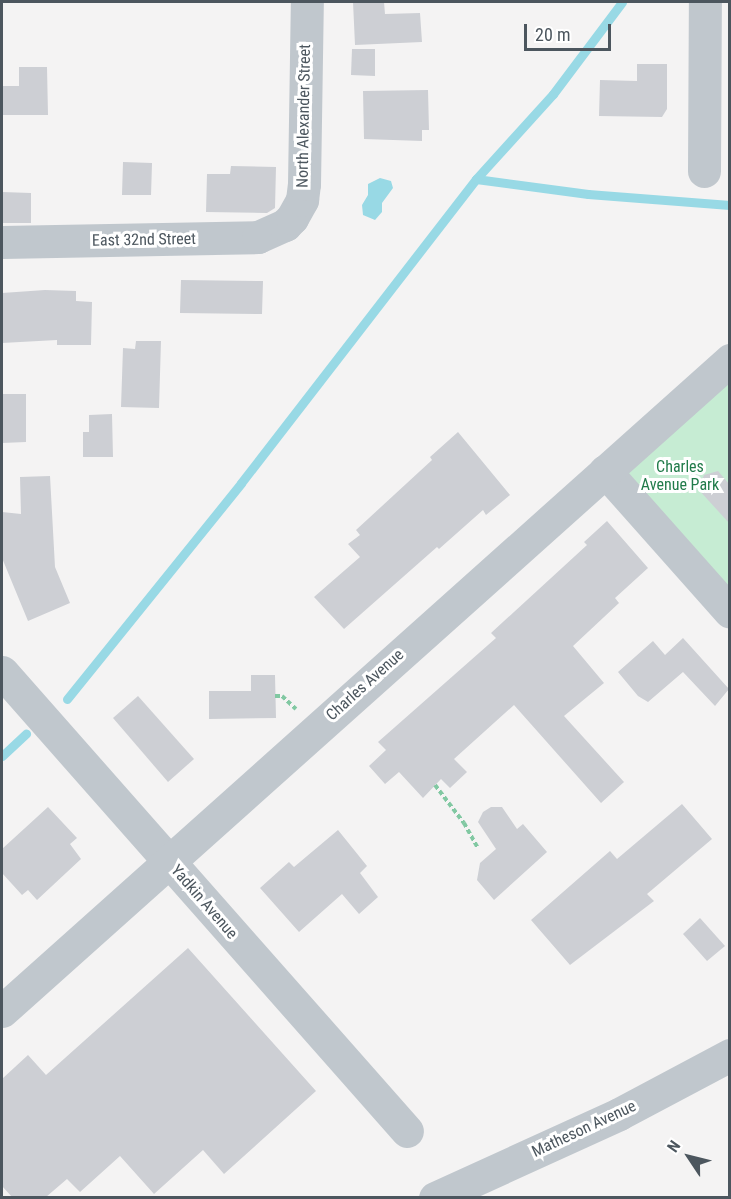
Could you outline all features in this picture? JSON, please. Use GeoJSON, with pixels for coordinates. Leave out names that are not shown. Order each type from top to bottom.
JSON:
{"type":"FeatureCollection","features":[{"type":"Feature","properties":{"kind":"street","name":"North Alexander Street"},"geometry":{"type":"LineString","coordinates":[[285,225],[292,218],[302,200],[304,184],[307,2]]}},
{"type":"Feature","properties":{"kind":"street"},"geometry":{"type":"LineString","coordinates":[[704,171],[705,2]]}},
{"type":"Feature","properties":{"kind":"street","name":"East 32nd Street"},"geometry":{"type":"LineString","coordinates":[[2,242],[258,237],[285,225]]}},
{"type":"Feature","properties":{"kind":"street","name":"Charles Avenue"},"geometry":{"type":"LineString","coordinates":[[2,1011],[729,360]]}},
{"type":"Feature","properties":{"kind":"street"},"geometry":{"type":"LineString","coordinates":[[605,471],[729,612]]}},
{"type":"Feature","properties":{"kind":"street","name":"Yadkin Avenue"},"geometry":{"type":"LineString","coordinates":[[2,672],[407,1131]]}},
{"type":"Feature","properties":{"kind":"street","name":"Matheson Avenue"},"geometry":{"type":"LineString","coordinates":[[435,1197],[619,1114],[729,1055]]}},
{"type":"Feature","properties":{"kind":"path"},"geometry":{"type":"LineString","coordinates":[[275,696],[282,696],[300,714]]}},
{"type":"Feature","properties":{"kind":"path"},"geometry":{"type":"LineString","coordinates":[[435,785],[464,823],[478,848]]}},
{"type":"Feature","properties":{"kind":"green space","name":"Charles Avenue Park"},"geometry":{"type":"Polygon","coordinates":[[[729,366],[729,607],[610,472],[729,366]]]}},
{"type":"Feature","properties":{"kind":"water"},"geometry":{"type":"Polygon","coordinates":[[[380,178],[391,181],[393,188],[382,203],[382,212],[375,220],[363,215],[362,205],[368,195],[368,184],[380,178]]]}},
{"type":"Feature","properties":{"kind":"building"},"geometry":{"type":"Polygon","coordinates":[[[353,2],[384,2],[385,14],[420,13],[422,42],[355,45],[353,2]]]}},
{"type":"Feature","properties":{"kind":"building"},"geometry":{"type":"Polygon","coordinates":[[[352,49],[375,49],[375,76],[351,75],[352,49]]]}},
{"type":"Feature","properties":{"kind":"building"},"geometry":{"type":"Polygon","coordinates":[[[637,64],[667,64],[667,109],[662,117],[599,116],[600,80],[637,81],[637,64]]]}},
{"type":"Feature","properties":{"kind":"building"},"geometry":{"type":"Polygon","coordinates":[[[19,67],[47,67],[48,115],[2,115],[2,86],[19,86],[19,67]]]}},
{"type":"Feature","properties":{"kind":"building"},"geometry":{"type":"Polygon","coordinates":[[[428,90],[429,130],[422,130],[422,141],[364,139],[363,91],[428,90]]]}},
{"type":"Feature","properties":{"kind":"building"},"geometry":{"type":"Polygon","coordinates":[[[123,162],[152,163],[151,195],[122,195],[123,162]]]}},
{"type":"Feature","properties":{"kind":"building"},"geometry":{"type":"Polygon","coordinates":[[[231,166],[276,167],[275,208],[267,213],[206,212],[207,174],[230,174],[231,166]]]}},
{"type":"Feature","properties":{"kind":"building"},"geometry":{"type":"Polygon","coordinates":[[[2,192],[31,193],[31,223],[2,223],[2,192]]]}},
{"type":"Feature","properties":{"kind":"building"},"geometry":{"type":"Polygon","coordinates":[[[181,280],[263,281],[262,314],[180,313],[181,280]]]}},
{"type":"Feature","properties":{"kind":"building"},"geometry":{"type":"Polygon","coordinates":[[[45,290],[76,291],[76,301],[92,302],[91,345],[57,345],[57,340],[2,343],[2,293],[45,290]]]}},
{"type":"Feature","properties":{"kind":"building"},"geometry":{"type":"Polygon","coordinates":[[[136,341],[161,341],[159,408],[121,407],[123,348],[135,349],[136,341]]]}},
{"type":"Feature","properties":{"kind":"building"},"geometry":{"type":"Polygon","coordinates":[[[2,394],[26,394],[26,442],[2,443],[2,394]]]}},
{"type":"Feature","properties":{"kind":"building"},"geometry":{"type":"Polygon","coordinates":[[[112,414],[113,457],[83,457],[83,432],[89,432],[89,415],[112,414]]]}},
{"type":"Feature","properties":{"kind":"building"},"geometry":{"type":"Polygon","coordinates":[[[458,432],[510,495],[486,515],[483,510],[439,549],[437,547],[344,629],[314,597],[360,557],[348,544],[360,535],[356,530],[432,460],[430,457],[458,432]]]}},
{"type":"Feature","properties":{"kind":"building"},"geometry":{"type":"Polygon","coordinates":[[[718,471],[729,484],[729,523],[698,489],[704,475],[718,471]]]}},
{"type":"Feature","properties":{"kind":"building"},"geometry":{"type":"Polygon","coordinates":[[[50,476],[55,567],[70,603],[28,621],[2,558],[2,512],[21,514],[20,477],[50,476]]]}},
{"type":"Feature","properties":{"kind":"building"},"geometry":{"type":"Polygon","coordinates":[[[607,521],[648,568],[615,598],[619,603],[573,646],[604,683],[564,716],[624,782],[601,803],[514,705],[454,759],[467,772],[450,788],[441,779],[423,798],[399,772],[385,784],[369,766],[386,750],[378,742],[496,638],[491,633],[587,545],[584,542],[607,521]]]}},
{"type":"Feature","properties":{"kind":"building"},"geometry":{"type":"Polygon","coordinates":[[[683,638],[729,689],[715,706],[683,672],[648,702],[638,696],[618,672],[653,641],[665,655],[683,638]]]}},
{"type":"Feature","properties":{"kind":"building"},"geometry":{"type":"Polygon","coordinates":[[[251,675],[275,675],[276,718],[209,719],[209,691],[251,691],[251,675]]]}},
{"type":"Feature","properties":{"kind":"building"},"geometry":{"type":"Polygon","coordinates":[[[138,696],[194,759],[168,782],[113,718],[138,696]]]}},
{"type":"Feature","properties":{"kind":"building"},"geometry":{"type":"Polygon","coordinates":[[[682,804],[712,839],[647,894],[654,901],[570,965],[531,920],[610,851],[617,859],[682,804]]]}},
{"type":"Feature","properties":{"kind":"building"},"geometry":{"type":"Polygon","coordinates":[[[48,807],[77,838],[70,844],[81,859],[37,900],[28,890],[22,895],[2,873],[2,849],[48,807]]]}},
{"type":"Feature","properties":{"kind":"building"},"geometry":{"type":"Polygon","coordinates":[[[491,807],[502,807],[517,829],[523,824],[547,852],[494,900],[477,880],[480,863],[496,849],[478,822],[483,812],[491,807]]]}},
{"type":"Feature","properties":{"kind":"building"},"geometry":{"type":"Polygon","coordinates":[[[338,830],[367,866],[360,873],[378,897],[359,914],[342,894],[299,932],[260,888],[289,862],[294,867],[338,830]]]}},
{"type":"Feature","properties":{"kind":"building"},"geometry":{"type":"Polygon","coordinates":[[[700,918],[725,946],[707,961],[683,934],[700,918]]]}},
{"type":"Feature","properties":{"kind":"building"},"geometry":{"type":"Polygon","coordinates":[[[188,948],[316,1091],[224,1174],[203,1150],[154,1194],[120,1156],[80,1192],[67,1179],[46,1197],[12,1197],[2,1186],[2,1079],[28,1055],[46,1075],[188,948]]]}},
{"type":"Feature","properties":{"kind":"waterway"},"geometry":{"type":"LineString","coordinates":[[67,699],[241,483],[476,179],[553,94],[622,2]]}},
{"type":"Feature","properties":{"kind":"waterway"},"geometry":{"type":"LineString","coordinates":[[476,179],[588,194],[730,205]]}},
{"type":"Feature","properties":{"kind":"waterway"},"geometry":{"type":"LineString","coordinates":[[2,756],[26,734]]}}]}
